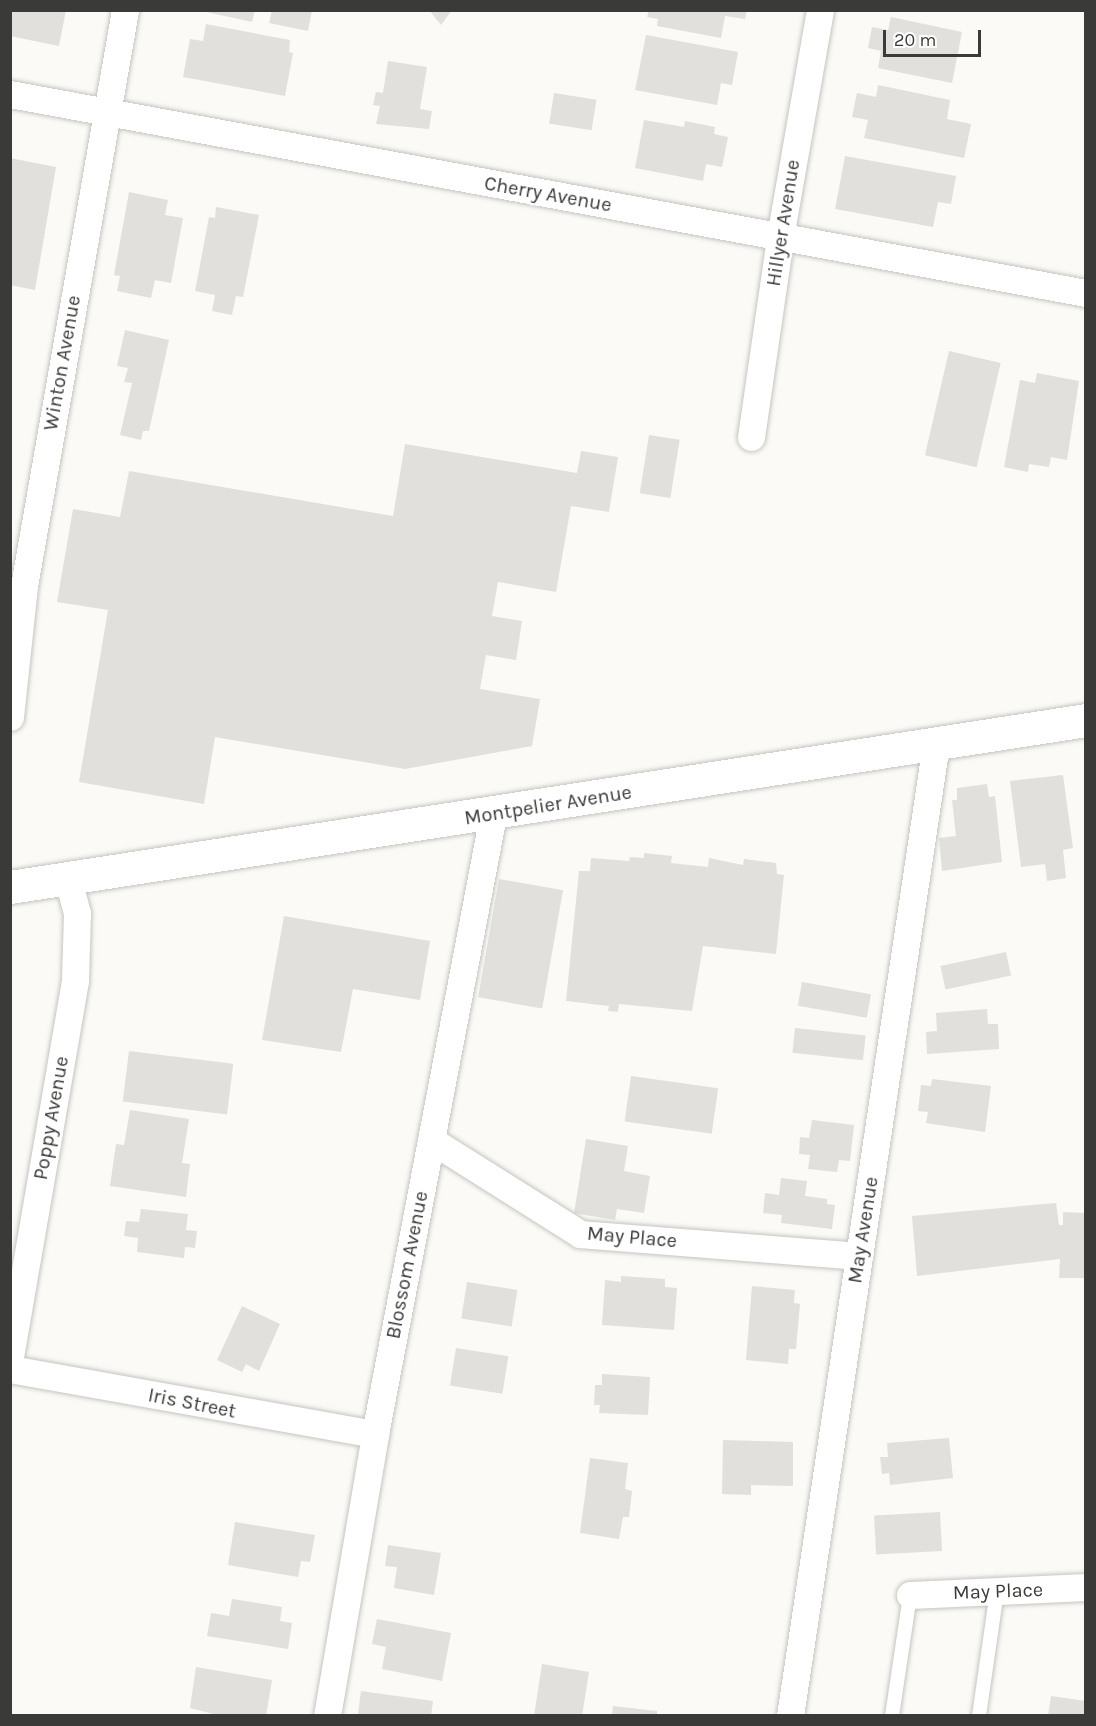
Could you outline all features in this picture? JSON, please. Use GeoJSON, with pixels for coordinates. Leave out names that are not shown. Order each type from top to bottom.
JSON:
{"type":"FeatureCollection","features":[{"type":"Feature","properties":{"kind":"street","name":"Winton Avenue"},"geometry":{"type":"LineString","coordinates":[[10,717],[24,586],[125,10]]}},
{"type":"Feature","properties":{"kind":"street","name":"Hillyer Avenue"},"geometry":{"type":"LineString","coordinates":[[751,437],[780,237],[820,10]]}},
{"type":"Feature","properties":{"kind":"street","name":"Cherry Avenue"},"geometry":{"type":"LineString","coordinates":[[10,94],[1086,292]]}},
{"type":"Feature","properties":{"kind":"street","name":"Montpelier Avenue"},"geometry":{"type":"LineString","coordinates":[[10,887],[493,815],[1086,720]]}},
{"type":"Feature","properties":{"kind":"street","name":"May Avenue"},"geometry":{"type":"LineString","coordinates":[[790,1716],[936,744]]}},
{"type":"Feature","properties":{"kind":"street","name":"Blossom Avenue"},"geometry":{"type":"LineString","coordinates":[[327,1716],[375,1434],[493,815]]}},
{"type":"Feature","properties":{"kind":"street","name":"Poppy Avenue"},"geometry":{"type":"LineString","coordinates":[[10,1357],[75,980],[76,913],[68,879]]}},
{"type":"Feature","properties":{"kind":"street","name":"May Place"},"geometry":{"type":"LineString","coordinates":[[431,1140],[580,1234],[859,1256]]}},
{"type":"Feature","properties":{"kind":"street","name":"Iris Street"},"geometry":{"type":"LineString","coordinates":[[10,1369],[375,1434]]}},
{"type":"Feature","properties":{"kind":"street","name":"May Place"},"geometry":{"type":"LineString","coordinates":[[910,1595],[1086,1587]]}},
{"type":"Feature","properties":{"kind":"lane"},"geometry":{"type":"LineString","coordinates":[[979,1716],[997,1591]]}},
{"type":"Feature","properties":{"kind":"lane"},"geometry":{"type":"LineString","coordinates":[[892,1716],[910,1595]]}},
{"type":"Feature","properties":{"kind":"building"},"geometry":{"type":"Polygon","coordinates":[[[10,10],[66,10],[59,46],[10,36],[10,10]]]}},
{"type":"Feature","properties":{"kind":"building"},"geometry":{"type":"Polygon","coordinates":[[[197,10],[255,10],[252,22],[197,10]]]}},
{"type":"Feature","properties":{"kind":"building"},"geometry":{"type":"Polygon","coordinates":[[[272,10],[312,10],[308,31],[269,23],[272,10]]]}},
{"type":"Feature","properties":{"kind":"building"},"geometry":{"type":"Polygon","coordinates":[[[429,10],[452,10],[441,25],[429,10]]]}},
{"type":"Feature","properties":{"kind":"building"},"geometry":{"type":"Polygon","coordinates":[[[649,10],[747,10],[745,19],[725,16],[721,38],[657,26],[658,19],[647,17],[649,10]]]}},
{"type":"Feature","properties":{"kind":"building"},"geometry":{"type":"Polygon","coordinates":[[[891,17],[962,32],[952,83],[878,68],[881,51],[868,48],[872,27],[888,30],[891,17]]]}},
{"type":"Feature","properties":{"kind":"building"},"geometry":{"type":"Polygon","coordinates":[[[206,24],[290,40],[289,52],[293,53],[285,96],[183,77],[190,39],[203,41],[206,24]]]}},
{"type":"Feature","properties":{"kind":"building"},"geometry":{"type":"Polygon","coordinates":[[[646,35],[738,52],[732,85],[721,83],[717,105],[635,90],[646,35]]]}},
{"type":"Feature","properties":{"kind":"building"},"geometry":{"type":"Polygon","coordinates":[[[388,61],[427,67],[420,109],[432,111],[429,129],[376,124],[380,106],[373,105],[376,92],[383,93],[388,61]]]}},
{"type":"Feature","properties":{"kind":"building"},"geometry":{"type":"Polygon","coordinates":[[[878,85],[950,100],[947,119],[971,124],[964,158],[864,138],[868,120],[852,117],[857,93],[876,97],[878,85]]]}},
{"type":"Feature","properties":{"kind":"building"},"geometry":{"type":"Polygon","coordinates":[[[554,93],[596,100],[592,130],[549,124],[554,93]]]}},
{"type":"Feature","properties":{"kind":"building"},"geometry":{"type":"Polygon","coordinates":[[[644,120],[684,127],[685,121],[715,127],[714,134],[728,137],[722,167],[706,164],[703,181],[635,168],[644,120]]]}},
{"type":"Feature","properties":{"kind":"building"},"geometry":{"type":"Polygon","coordinates":[[[845,156],[956,176],[951,204],[938,202],[933,227],[835,209],[845,156]]]}},
{"type":"Feature","properties":{"kind":"building"},"geometry":{"type":"Polygon","coordinates":[[[10,158],[56,167],[35,290],[10,285],[10,158]]]}},
{"type":"Feature","properties":{"kind":"building"},"geometry":{"type":"Polygon","coordinates":[[[129,192],[168,200],[165,215],[183,218],[171,283],[155,280],[151,298],[117,291],[120,276],[114,275],[129,192]]]}},
{"type":"Feature","properties":{"kind":"building"},"geometry":{"type":"Polygon","coordinates":[[[216,207],[259,215],[243,297],[236,296],[232,315],[212,311],[215,295],[195,291],[209,217],[215,218],[216,207]]]}},
{"type":"Feature","properties":{"kind":"building"},"geometry":{"type":"Polygon","coordinates":[[[125,330],[169,340],[149,431],[143,431],[141,440],[120,435],[132,383],[124,382],[128,368],[117,366],[125,330]]]}},
{"type":"Feature","properties":{"kind":"building"},"geometry":{"type":"Polygon","coordinates":[[[949,351],[1001,363],[977,467],[925,455],[949,351]]]}},
{"type":"Feature","properties":{"kind":"building"},"geometry":{"type":"Polygon","coordinates":[[[1037,373],[1079,381],[1067,460],[1051,457],[1049,467],[1029,464],[1028,472],[1004,467],[1020,380],[1035,383],[1037,373]]]}},
{"type":"Feature","properties":{"kind":"building"},"geometry":{"type":"Polygon","coordinates":[[[649,435],[680,440],[670,498],[640,493],[649,435]]]}},
{"type":"Feature","properties":{"kind":"building"},"geometry":{"type":"Polygon","coordinates":[[[405,444],[577,473],[581,451],[618,457],[609,512],[571,506],[556,592],[498,582],[492,616],[522,621],[516,660],[486,655],[480,689],[540,699],[532,746],[405,769],[215,737],[204,804],[79,782],[108,610],[57,602],[73,509],[120,517],[129,471],[393,516],[405,444]]]}},
{"type":"Feature","properties":{"kind":"building"},"geometry":{"type":"Polygon","coordinates":[[[1063,775],[1073,848],[1063,850],[1066,878],[1047,881],[1045,864],[1021,867],[1010,781],[1063,775]]]}},
{"type":"Feature","properties":{"kind":"building"},"geometry":{"type":"Polygon","coordinates":[[[987,784],[989,797],[995,796],[1002,862],[942,871],[939,838],[956,836],[952,800],[957,800],[957,788],[987,784]]]}},
{"type":"Feature","properties":{"kind":"building"},"geometry":{"type":"Polygon","coordinates":[[[644,853],[672,856],[671,863],[708,867],[709,858],[743,865],[744,859],[776,863],[777,874],[784,875],[776,954],[703,946],[692,1011],[619,1004],[618,1012],[608,1011],[609,1006],[566,1001],[579,871],[590,871],[591,858],[629,861],[630,857],[644,858],[644,853]]]}},
{"type":"Feature","properties":{"kind":"building"},"geometry":{"type":"Polygon","coordinates":[[[499,879],[563,890],[542,1008],[478,997],[499,879]]]}},
{"type":"Feature","properties":{"kind":"building"},"geometry":{"type":"Polygon","coordinates":[[[284,916],[430,941],[420,1000],[353,989],[341,1052],[262,1040],[284,916]]]}},
{"type":"Feature","properties":{"kind":"building"},"geometry":{"type":"Polygon","coordinates":[[[1006,952],[1011,975],[945,989],[940,966],[1006,952]]]}},
{"type":"Feature","properties":{"kind":"building"},"geometry":{"type":"Polygon","coordinates":[[[802,982],[871,994],[867,1018],[798,1006],[802,982]]]}},
{"type":"Feature","properties":{"kind":"building"},"geometry":{"type":"Polygon","coordinates":[[[987,1009],[988,1024],[998,1024],[999,1049],[927,1054],[926,1032],[937,1031],[936,1013],[987,1009]]]}},
{"type":"Feature","properties":{"kind":"building"},"geometry":{"type":"Polygon","coordinates":[[[795,1028],[866,1035],[863,1060],[792,1053],[795,1028]]]}},
{"type":"Feature","properties":{"kind":"building"},"geometry":{"type":"Polygon","coordinates":[[[129,1051],[233,1064],[227,1114],[123,1102],[129,1051]]]}},
{"type":"Feature","properties":{"kind":"building"},"geometry":{"type":"Polygon","coordinates":[[[631,1076],[718,1088],[712,1134],[625,1122],[631,1076]]]}},
{"type":"Feature","properties":{"kind":"building"},"geometry":{"type":"Polygon","coordinates":[[[932,1079],[991,1086],[985,1132],[926,1123],[928,1112],[918,1111],[921,1085],[931,1086],[932,1079]]]}},
{"type":"Feature","properties":{"kind":"building"},"geometry":{"type":"Polygon","coordinates":[[[130,1110],[189,1119],[182,1163],[190,1164],[186,1197],[110,1186],[116,1144],[124,1145],[130,1110]]]}},
{"type":"Feature","properties":{"kind":"building"},"geometry":{"type":"Polygon","coordinates":[[[812,1120],[854,1125],[850,1161],[839,1160],[837,1172],[808,1169],[810,1155],[799,1154],[800,1137],[809,1138],[812,1120]]]}},
{"type":"Feature","properties":{"kind":"building"},"geometry":{"type":"Polygon","coordinates":[[[586,1139],[628,1146],[624,1171],[650,1176],[644,1213],[617,1209],[615,1220],[574,1213],[586,1139]]]}},
{"type":"Feature","properties":{"kind":"building"},"geometry":{"type":"Polygon","coordinates":[[[781,1178],[807,1181],[805,1196],[827,1199],[827,1204],[835,1205],[832,1229],[781,1223],[782,1215],[763,1213],[765,1193],[779,1195],[781,1178]]]}},
{"type":"Feature","properties":{"kind":"building"},"geometry":{"type":"Polygon","coordinates":[[[1056,1203],[1059,1225],[1063,1225],[1063,1212],[1086,1213],[1086,1278],[1059,1278],[1060,1259],[917,1276],[912,1216],[1056,1203]]]}},
{"type":"Feature","properties":{"kind":"building"},"geometry":{"type":"Polygon","coordinates":[[[141,1209],[188,1214],[186,1230],[197,1231],[195,1248],[185,1247],[184,1258],[137,1252],[138,1238],[124,1236],[126,1221],[139,1222],[141,1209]]]}},
{"type":"Feature","properties":{"kind":"building"},"geometry":{"type":"Polygon","coordinates":[[[621,1276],[665,1279],[665,1287],[677,1288],[674,1330],[602,1325],[605,1280],[621,1282],[621,1276]]]}},
{"type":"Feature","properties":{"kind":"building"},"geometry":{"type":"Polygon","coordinates":[[[467,1282],[517,1290],[512,1327],[461,1319],[467,1282]]]}},
{"type":"Feature","properties":{"kind":"building"},"geometry":{"type":"Polygon","coordinates":[[[752,1286],[795,1290],[794,1303],[800,1304],[796,1349],[789,1349],[788,1364],[746,1360],[752,1286]]]}},
{"type":"Feature","properties":{"kind":"building"},"geometry":{"type":"Polygon","coordinates":[[[242,1306],[280,1324],[259,1371],[246,1364],[242,1372],[217,1360],[242,1306]]]}},
{"type":"Feature","properties":{"kind":"building"},"geometry":{"type":"Polygon","coordinates":[[[456,1348],[508,1356],[502,1394],[450,1386],[456,1348]]]}},
{"type":"Feature","properties":{"kind":"building"},"geometry":{"type":"Polygon","coordinates":[[[602,1374],[650,1377],[648,1415],[599,1413],[600,1405],[594,1405],[595,1385],[602,1385],[602,1374]]]}},
{"type":"Feature","properties":{"kind":"building"},"geometry":{"type":"Polygon","coordinates":[[[949,1438],[953,1478],[890,1485],[889,1473],[882,1474],[880,1457],[888,1457],[887,1443],[949,1438]]]}},
{"type":"Feature","properties":{"kind":"building"},"geometry":{"type":"Polygon","coordinates":[[[723,1440],[793,1442],[793,1486],[751,1485],[751,1495],[722,1494],[723,1440]]]}},
{"type":"Feature","properties":{"kind":"building"},"geometry":{"type":"Polygon","coordinates":[[[590,1458],[628,1463],[625,1489],[632,1491],[629,1517],[623,1517],[619,1539],[580,1533],[590,1458]]]}},
{"type":"Feature","properties":{"kind":"building"},"geometry":{"type":"Polygon","coordinates":[[[940,1512],[942,1551],[876,1554],[874,1515],[940,1512]]]}},
{"type":"Feature","properties":{"kind":"building"},"geometry":{"type":"Polygon","coordinates":[[[235,1522],[315,1535],[310,1562],[301,1561],[298,1577],[228,1565],[235,1522]]]}},
{"type":"Feature","properties":{"kind":"building"},"geometry":{"type":"Polygon","coordinates":[[[388,1545],[441,1553],[434,1595],[394,1588],[397,1567],[385,1566],[388,1545]]]}},
{"type":"Feature","properties":{"kind":"building"},"geometry":{"type":"Polygon","coordinates":[[[232,1599],[282,1607],[280,1621],[292,1623],[288,1649],[207,1636],[211,1613],[229,1616],[232,1599]]]}},
{"type":"Feature","properties":{"kind":"building"},"geometry":{"type":"Polygon","coordinates":[[[377,1619],[451,1633],[442,1681],[382,1669],[386,1647],[372,1644],[377,1619]]]}},
{"type":"Feature","properties":{"kind":"building"},"geometry":{"type":"Polygon","coordinates":[[[542,1664],[589,1672],[582,1716],[534,1716],[542,1664]]]}},
{"type":"Feature","properties":{"kind":"building"},"geometry":{"type":"Polygon","coordinates":[[[196,1667],[272,1680],[266,1716],[221,1716],[190,1708],[196,1667]]]}},
{"type":"Feature","properties":{"kind":"building"},"geometry":{"type":"Polygon","coordinates":[[[361,1691],[433,1701],[431,1716],[358,1714],[361,1691]]]}},
{"type":"Feature","properties":{"kind":"building"},"geometry":{"type":"Polygon","coordinates":[[[1051,1696],[1086,1701],[1086,1716],[1048,1716],[1051,1696]]]}},
{"type":"Feature","properties":{"kind":"building"},"geometry":{"type":"Polygon","coordinates":[[[613,1706],[657,1711],[657,1716],[612,1716],[613,1706]]]}}]}
